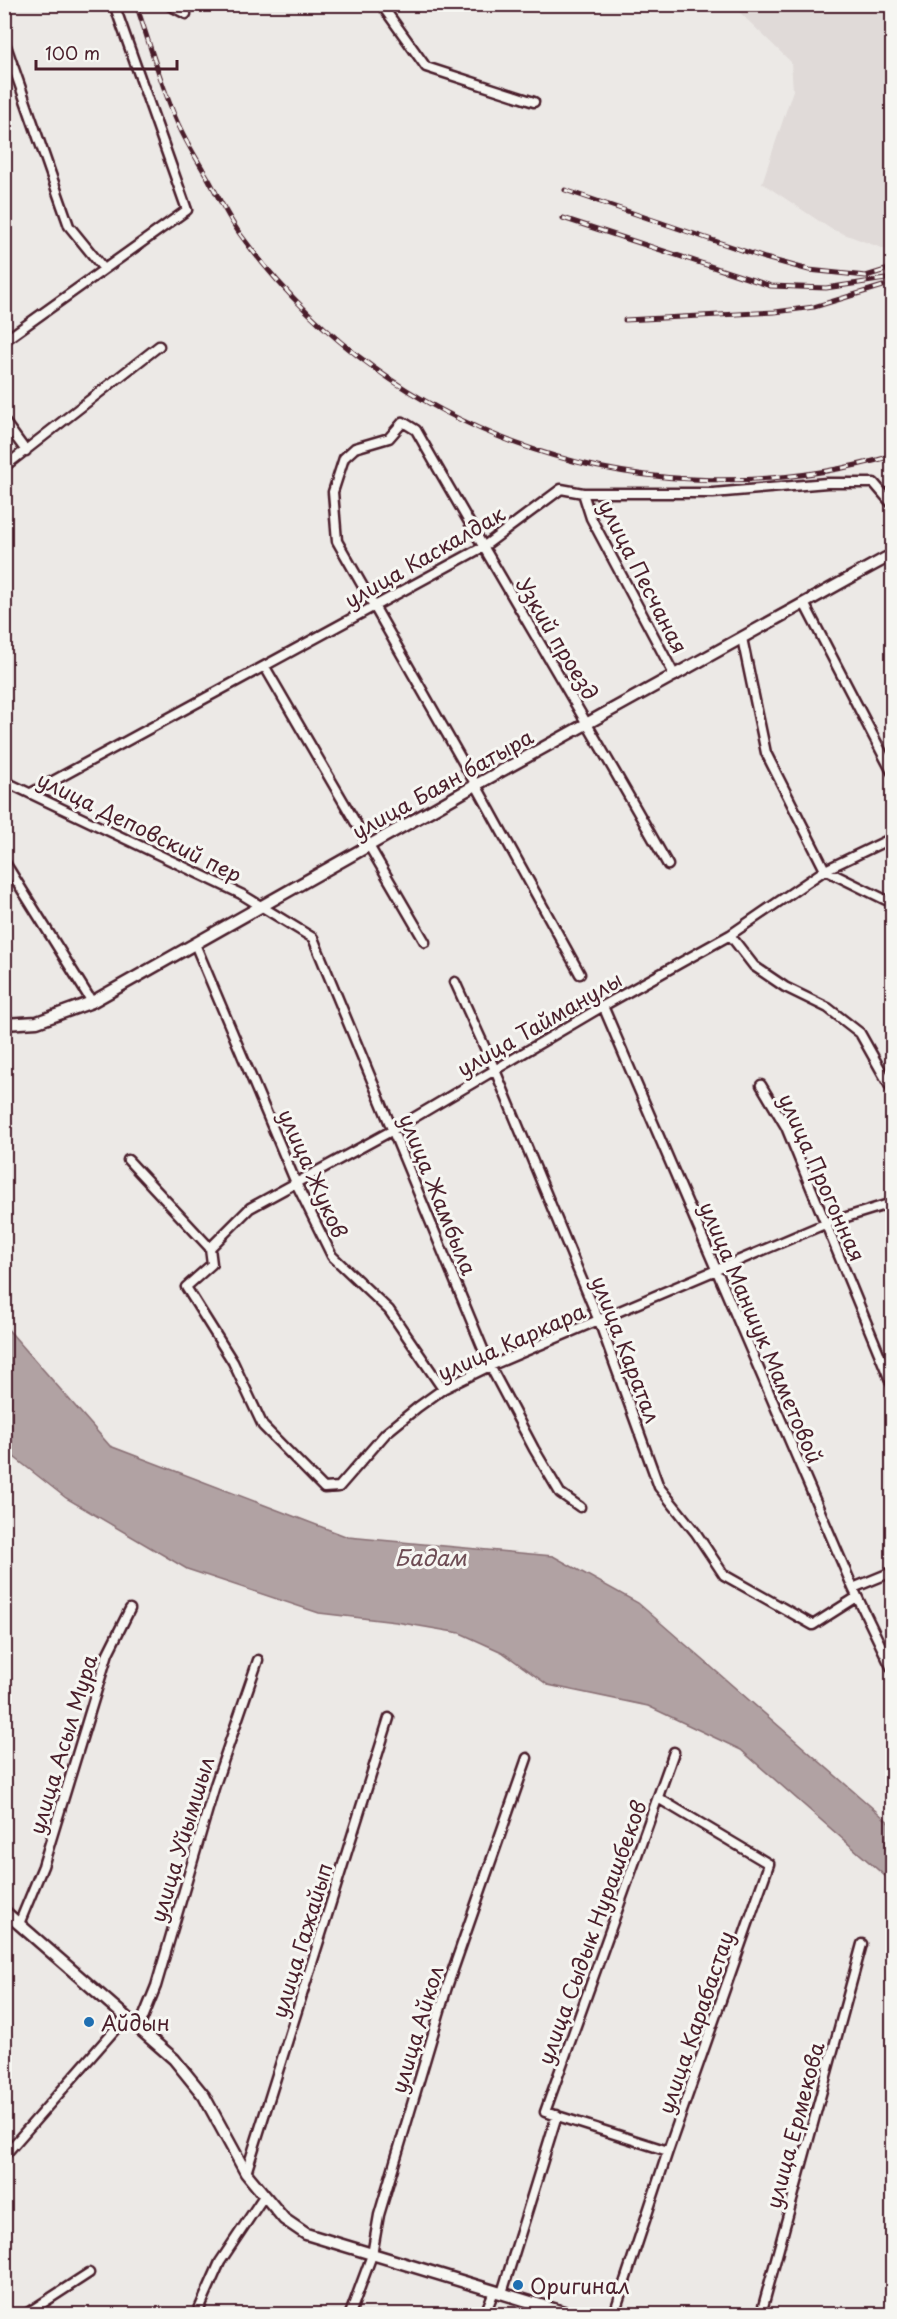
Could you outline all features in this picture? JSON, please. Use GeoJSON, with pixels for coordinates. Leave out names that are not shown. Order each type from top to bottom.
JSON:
{"type":"FeatureCollection","features":[{"type":"Feature","properties":{"kind":"street"},"geometry":{"type":"LineString","coordinates":[[4,341],[187,210],[114,4]]}},
{"type":"Feature","properties":{"kind":"street"},"geometry":{"type":"LineString","coordinates":[[167,4],[186,14]]}},
{"type":"Feature","properties":{"kind":"street"},"geometry":{"type":"LineString","coordinates":[[381,4],[426,67],[534,102]]}},
{"type":"Feature","properties":{"kind":"street"},"geometry":{"type":"LineString","coordinates":[[4,40],[69,226],[104,269]]}},
{"type":"Feature","properties":{"kind":"street"},"geometry":{"type":"LineString","coordinates":[[4,467],[159,346]]}},
{"type":"Feature","properties":{"kind":"street"},"geometry":{"type":"LineString","coordinates":[[4,421],[26,451]]}},
{"type":"Feature","properties":{"kind":"street","name":"Узкий проезд"},"geometry":{"type":"LineString","coordinates":[[374,607],[337,541],[333,492],[344,458],[355,448],[389,438],[403,422],[416,430],[589,724],[668,865]]}},
{"type":"Feature","properties":{"kind":"street","name":"улица Каскалдак"},"geometry":{"type":"LineString","coordinates":[[31,794],[483,547],[561,489],[583,493],[713,493],[827,483],[874,483],[892,504]]}},
{"type":"Feature","properties":{"kind":"street","name":"улица Песчаная"},"geometry":{"type":"LineString","coordinates":[[583,493],[591,518],[675,676]]}},
{"type":"Feature","properties":{"kind":"street","name":"улица Баян батыра"},"geometry":{"type":"LineString","coordinates":[[4,1024],[37,1022],[92,1002],[476,785],[879,562],[892,558]]}},
{"type":"Feature","properties":{"kind":"street"},"geometry":{"type":"LineString","coordinates":[[804,603],[892,772]]}},
{"type":"Feature","properties":{"kind":"street"},"geometry":{"type":"LineString","coordinates":[[374,607],[476,785],[580,974]]}},
{"type":"Feature","properties":{"kind":"street"},"geometry":{"type":"LineString","coordinates":[[742,638],[766,753],[825,870],[892,903]]}},
{"type":"Feature","properties":{"kind":"street"},"geometry":{"type":"LineString","coordinates":[[265,667],[425,942]]}},
{"type":"Feature","properties":{"kind":"street","name":"улица Деповский пер"},"geometry":{"type":"LineString","coordinates":[[4,781],[241,894],[260,906]]}},
{"type":"Feature","properties":{"kind":"street","name":"улица Тайманулы"},"geometry":{"type":"LineString","coordinates":[[210,1248],[250,1208],[393,1130],[603,1006],[730,935],[825,870],[892,838]]}},
{"type":"Feature","properties":{"kind":"street"},"geometry":{"type":"LineString","coordinates":[[4,861],[92,1002]]}},
{"type":"Feature","properties":{"kind":"street","name":"улица Жамбыла"},"geometry":{"type":"LineString","coordinates":[[260,906],[313,938],[490,1366],[560,1493],[580,1507]]}},
{"type":"Feature","properties":{"kind":"street"},"geometry":{"type":"LineString","coordinates":[[730,935],[754,966],[785,987],[828,1008],[860,1033],[892,1090]]}},
{"type":"Feature","properties":{"kind":"street","name":"улица Жуков"},"geometry":{"type":"LineString","coordinates":[[195,944],[296,1182],[332,1256],[389,1310],[443,1389]]}},
{"type":"Feature","properties":{"kind":"street","name":"улица Каратал"},"geometry":{"type":"LineString","coordinates":[[455,982],[495,1070],[599,1321],[659,1487],[696,1533],[724,1575],[813,1625],[857,1597]]}},
{"type":"Feature","properties":{"kind":"street","name":"улица Маншук Маметовой"},"geometry":{"type":"LineString","coordinates":[[603,1006],[853,1588],[892,1669]]}},
{"type":"Feature","properties":{"kind":"street","name":"улица Прогонная"},"geometry":{"type":"LineString","coordinates":[[761,1085],[786,1127],[892,1385]]}},
{"type":"Feature","properties":{"kind":"street"},"geometry":{"type":"LineString","coordinates":[[128,1160],[210,1248]]}},
{"type":"Feature","properties":{"kind":"street","name":"улица Каркара"},"geometry":{"type":"LineString","coordinates":[[210,1248],[212,1264],[186,1287],[233,1362],[263,1426],[324,1488],[339,1486],[386,1433],[443,1389],[490,1366],[827,1223],[892,1203]]}},
{"type":"Feature","properties":{"kind":"street"},"geometry":{"type":"LineString","coordinates":[[853,1588],[892,1572]]}},
{"type":"Feature","properties":{"kind":"street","name":"улица Асыл Мура"},"geometry":{"type":"LineString","coordinates":[[19,1924],[43,1866],[108,1653],[130,1610]]}},
{"type":"Feature","properties":{"kind":"street","name":"улица Уйымшыл"},"geometry":{"type":"LineString","coordinates":[[139,2028],[156,1986],[215,1785],[258,1660]]}},
{"type":"Feature","properties":{"kind":"street","name":"улица Гажайып"},"geometry":{"type":"LineString","coordinates":[[246,2173],[390,1718]]}},
{"type":"Feature","properties":{"kind":"street","name":"улица Сыдык Нурашбеков"},"geometry":{"type":"LineString","coordinates":[[557,2115],[545,2112],[674,1752]]}},
{"type":"Feature","properties":{"kind":"street","name":"улица Айкол"},"geometry":{"type":"LineString","coordinates":[[350,2314],[372,2255],[379,2215],[447,1987],[527,1758]]}},
{"type":"Feature","properties":{"kind":"street","name":"улица Карабастау"},"geometry":{"type":"LineString","coordinates":[[614,2314],[668,2151],[770,1864],[658,1798]]}},
{"type":"Feature","properties":{"kind":"street"},"geometry":{"type":"LineString","coordinates":[[4,1911],[174,2059],[204,2096],[246,2173],[284,2219],[306,2234],[570,2314]]}},
{"type":"Feature","properties":{"kind":"street","name":"улица Ермекова"},"geometry":{"type":"LineString","coordinates":[[761,2314],[862,1944]]}},
{"type":"Feature","properties":{"kind":"street"},"geometry":{"type":"LineString","coordinates":[[4,2156],[126,2017]]}},
{"type":"Feature","properties":{"kind":"street"},"geometry":{"type":"LineString","coordinates":[[485,2314],[498,2292],[557,2115],[668,2151]]}},
{"type":"Feature","properties":{"kind":"street"},"geometry":{"type":"LineString","coordinates":[[197,2314],[220,2262],[264,2196]]}},
{"type":"Feature","properties":{"kind":"street"},"geometry":{"type":"LineString","coordinates":[[27,2314],[89,2273]]}},
{"type":"Feature","properties":{"kind":"shaded area"},"geometry":{"type":"Polygon","coordinates":[[[732,5],[892,5],[892,252],[831,229],[762,183],[793,90],[791,62],[732,5]]]}},
{"type":"Feature","properties":{"kind":"water","name":"Бадам"},"geometry":{"type":"Polygon","coordinates":[[[5,1326],[110,1446],[348,1537],[553,1556],[638,1603],[892,1825],[892,1882],[741,1750],[648,1706],[548,1685],[502,1652],[460,1633],[396,1622],[319,1613],[187,1569],[66,1498],[5,1450],[5,1326]]]}},
{"type":"Feature","properties":{"kind":"railway"},"geometry":{"type":"LineString","coordinates":[[136,4],[164,90],[179,125],[243,238],[304,309],[374,368],[451,415],[533,449],[620,471],[710,480],[801,475],[892,456]]}},
{"type":"Feature","properties":{"kind":"railway"},"geometry":{"type":"LineString","coordinates":[[565,190],[765,258],[809,270],[866,276],[892,268]]}},
{"type":"Feature","properties":{"kind":"railway"},"geometry":{"type":"LineString","coordinates":[[563,218],[771,286],[826,288],[892,278]]}},
{"type":"Feature","properties":{"kind":"railway"},"geometry":{"type":"LineString","coordinates":[[625,320],[775,312],[814,307],[883,286]]}},
{"type":"Feature","properties":{"kind":"place","name":"Айдын"},"geometry":{"type":"Point","coordinates":[89,2022]}},
{"type":"Feature","properties":{"kind":"place","name":"Оригинал"},"geometry":{"type":"Point","coordinates":[518,2285]}}]}
